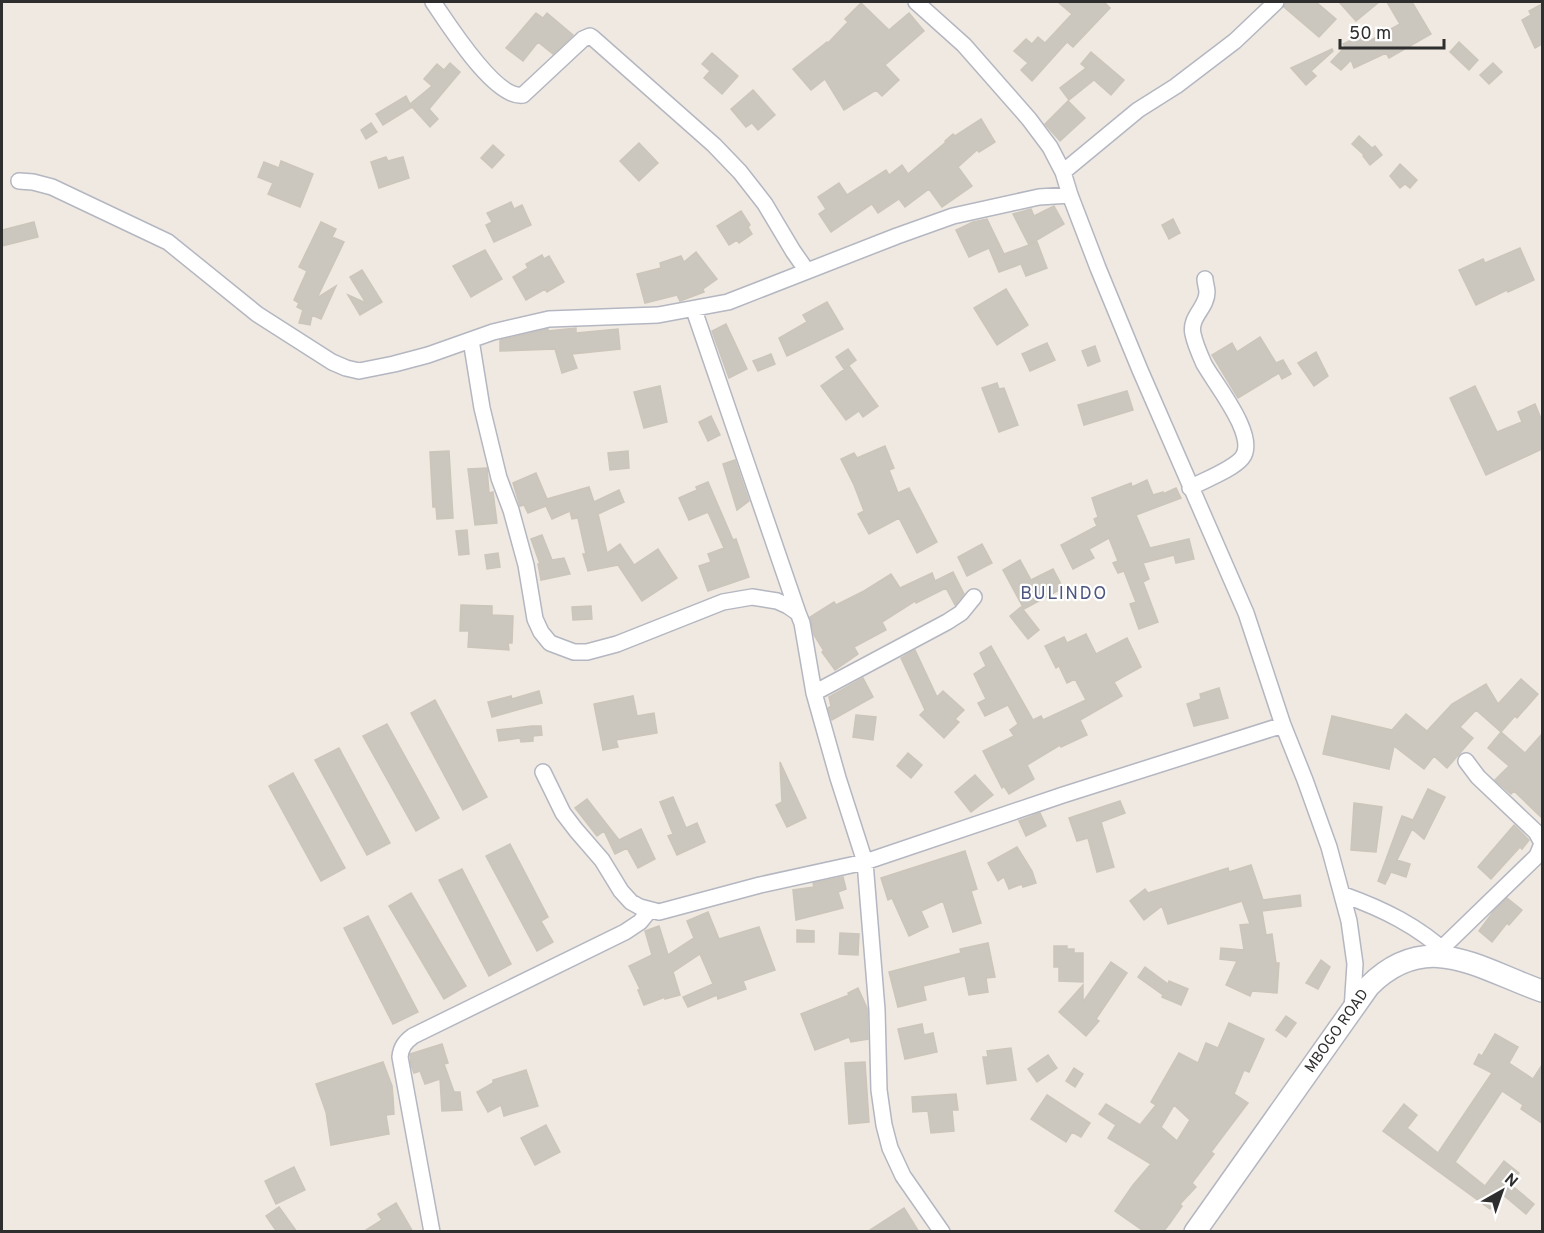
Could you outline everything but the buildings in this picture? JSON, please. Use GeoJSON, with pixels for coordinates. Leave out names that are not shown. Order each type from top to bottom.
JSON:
{"type":"FeatureCollection","features":[{"type":"Feature","properties":{"kind":"main road","name":"MBOGO ROAD"},"geometry":{"type":"LineString","coordinates":[[1195,1232],[1369,986],[1382,972],[1400,962],[1447,952],[1542,991]]}},
{"type":"Feature","properties":{"kind":"street"},"geometry":{"type":"LineString","coordinates":[[433,2],[470,55],[485,72],[510,93],[518,96],[523,95],[583,39],[590,36],[593,38],[714,145],[740,172],[765,204],[807,271]]}},
{"type":"Feature","properties":{"kind":"street"},"geometry":{"type":"LineString","coordinates":[[916,2],[963,45],[1029,119],[1050,147],[1063,172],[1119,319],[1190,488],[1246,613],[1282,725],[1305,780],[1344,895],[1355,964],[1352,1010]]}},
{"type":"Feature","properties":{"kind":"street"},"geometry":{"type":"LineString","coordinates":[[1063,172],[1138,110],[1176,86],[1220,53],[1276,2]]}},
{"type":"Feature","properties":{"kind":"street"},"geometry":{"type":"LineString","coordinates":[[18,181],[52,187],[168,242],[257,314],[310,349],[346,368],[359,371],[376,369],[428,355],[492,332],[549,319],[658,315],[728,302],[953,216],[1040,197],[1070,195]]}},
{"type":"Feature","properties":{"kind":"street"},"geometry":{"type":"LineString","coordinates":[[1190,488],[1233,466],[1242,457],[1246,448],[1239,422],[1204,364],[1194,337],[1193,322],[1207,293],[1205,279]]}},
{"type":"Feature","properties":{"kind":"street"},"geometry":{"type":"LineString","coordinates":[[694,310],[802,623],[814,693],[838,778],[866,862],[877,1010],[879,1090],[890,1148],[903,1176],[942,1232]]}},
{"type":"Feature","properties":{"kind":"street"},"geometry":{"type":"LineString","coordinates":[[471,340],[482,408],[499,478],[511,510],[526,565],[536,620],[540,632],[550,643],[574,652],[587,652],[617,644],[723,602],[745,598],[777,601],[798,613]]}},
{"type":"Feature","properties":{"kind":"street"},"geometry":{"type":"LineString","coordinates":[[814,693],[948,622],[961,613],[974,597]]}},
{"type":"Feature","properties":{"kind":"street"},"geometry":{"type":"LineString","coordinates":[[543,772],[563,813],[602,860],[621,891],[631,902],[649,911],[659,912],[760,885],[866,862],[1063,795],[1282,725]]}},
{"type":"Feature","properties":{"kind":"street"},"geometry":{"type":"LineString","coordinates":[[1344,895],[1401,919],[1447,952],[1536,856],[1542,843],[1536,832],[1478,777],[1466,761]]}},
{"type":"Feature","properties":{"kind":"street"},"geometry":{"type":"LineString","coordinates":[[432,1232],[400,1057],[401,1049],[413,1036],[625,932],[640,922],[649,911]]}},
{"type":"Feature","properties":{"kind":"district","name":"BULINDO"},"geometry":{"type":"Point","coordinates":[1064,594]}}]}
